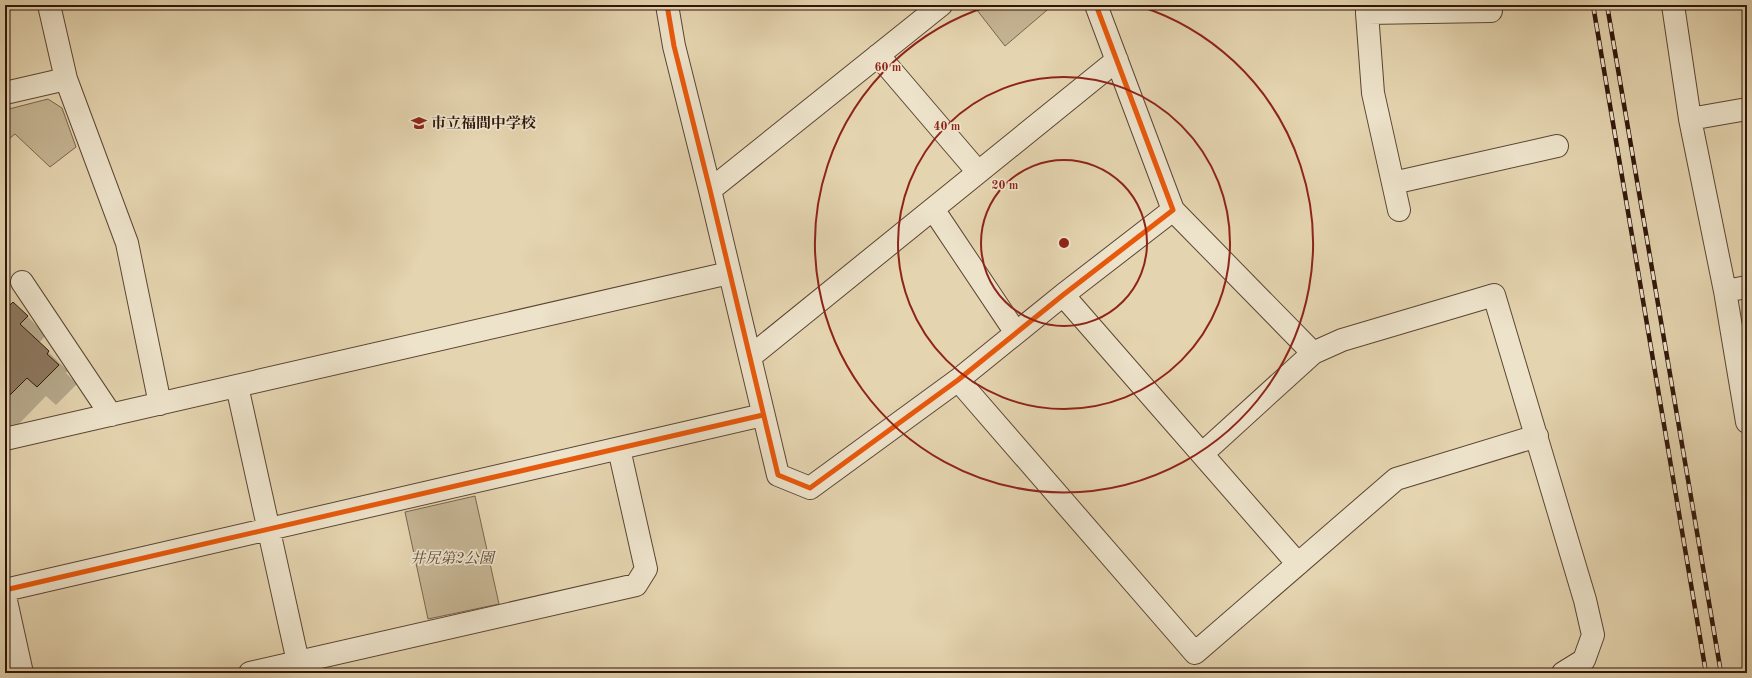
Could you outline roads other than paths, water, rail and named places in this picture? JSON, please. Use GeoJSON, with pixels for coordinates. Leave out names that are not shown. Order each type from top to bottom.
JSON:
{"type":"FeatureCollection","features":[{"type":"Feature","properties":{"kind":"street"},"geometry":{"type":"LineString","coordinates":[[49,5],[66,80],[127,243],[160,404]]}},
{"type":"Feature","properties":{"kind":"street"},"geometry":{"type":"LineString","coordinates":[[667,5],[674,46],[778,475],[810,488],[958,380],[1063,295],[1173,210]]}},
{"type":"Feature","properties":{"kind":"street"},"geometry":{"type":"LineString","coordinates":[[710,190],[941,5]]}},
{"type":"Feature","properties":{"kind":"street"},"geometry":{"type":"LineString","coordinates":[[1096,5],[1173,210],[1313,353]]}},
{"type":"Feature","properties":{"kind":"street"},"geometry":{"type":"LineString","coordinates":[[1673,5],[1690,119],[1726,291],[1747,422]]}},
{"type":"Feature","properties":{"kind":"street"},"geometry":{"type":"LineString","coordinates":[[1399,210],[1373,93],[1367,9],[1491,10]]}},
{"type":"Feature","properties":{"kind":"street"},"geometry":{"type":"LineString","coordinates":[[878,55],[978,172]]}},
{"type":"Feature","properties":{"kind":"street"},"geometry":{"type":"LineString","coordinates":[[750,357],[1117,60]]}},
{"type":"Feature","properties":{"kind":"street"},"geometry":{"type":"LineString","coordinates":[[5,93],[66,80]]}},
{"type":"Feature","properties":{"kind":"street"},"geometry":{"type":"LineString","coordinates":[[1690,119],[1747,109]]}},
{"type":"Feature","properties":{"kind":"street"},"geometry":{"type":"LineString","coordinates":[[1393,183],[1557,146]]}},
{"type":"Feature","properties":{"kind":"street"},"geometry":{"type":"LineString","coordinates":[[933,209],[1016,333]]}},
{"type":"Feature","properties":{"kind":"street"},"geometry":{"type":"LineString","coordinates":[[5,440],[729,273]]}},
{"type":"Feature","properties":{"kind":"street"},"geometry":{"type":"LineString","coordinates":[[22,282],[111,415]]}},
{"type":"Feature","properties":{"kind":"street"},"geometry":{"type":"LineString","coordinates":[[1726,291],[1747,287]]}},
{"type":"Feature","properties":{"kind":"street"},"geometry":{"type":"LineString","coordinates":[[1063,295],[1298,564]]}},
{"type":"Feature","properties":{"kind":"street"},"geometry":{"type":"LineString","coordinates":[[1202,454],[1313,353],[1342,340],[1494,295],[1585,600],[1593,636],[1584,660],[1563,673]]}},
{"type":"Feature","properties":{"kind":"street"},"geometry":{"type":"LineString","coordinates":[[958,380],[1195,653],[1396,479],[1537,436]]}},
{"type":"Feature","properties":{"kind":"street"},"geometry":{"type":"LineString","coordinates":[[237,386],[298,662]]}},
{"type":"Feature","properties":{"kind":"street"},"geometry":{"type":"LineString","coordinates":[[5,590],[763,415]]}},
{"type":"Feature","properties":{"kind":"street"},"geometry":{"type":"LineString","coordinates":[[250,673],[636,586],[646,569],[619,449]]}},
{"type":"Feature","properties":{"kind":"street"},"geometry":{"type":"LineString","coordinates":[[5,596],[22,673]]}},
{"type":"Feature","properties":{"kind":"railway"},"geometry":{"type":"LineString","coordinates":[[1593,5],[1706,673]]}},
{"type":"Feature","properties":{"kind":"railway"},"geometry":{"type":"LineString","coordinates":[[1607,5],[1721,673]]}},
{"type":"Feature","properties":{"kind":"place","name":"市立福間中学校"},"geometry":{"type":"Point","coordinates":[419,123]}},
{"type":"Feature","properties":{"kind":"park label","name":"井尻第2公園"},"geometry":{"type":"Point","coordinates":[452,558]}}]}
